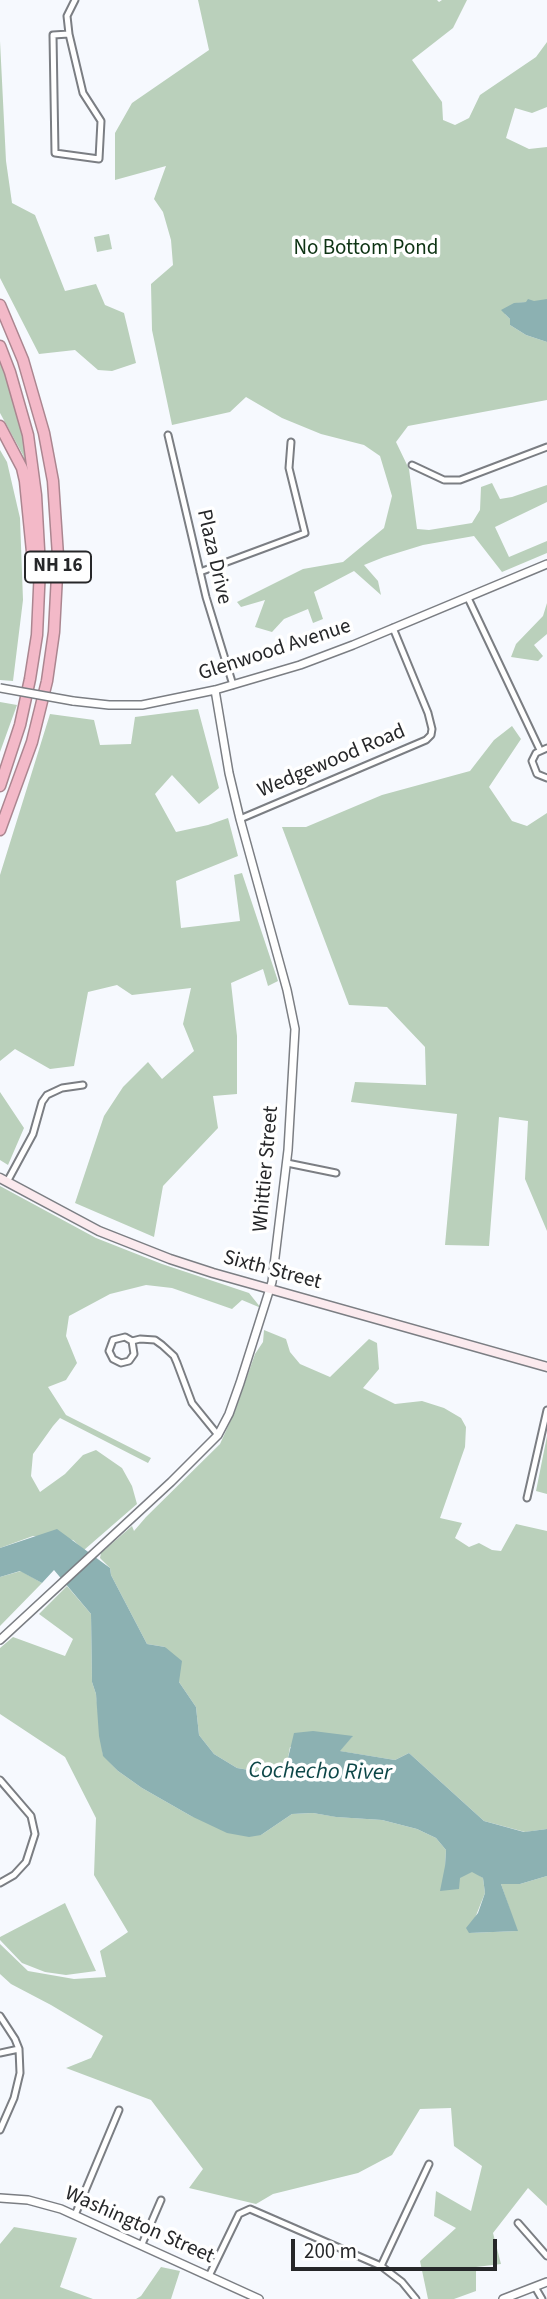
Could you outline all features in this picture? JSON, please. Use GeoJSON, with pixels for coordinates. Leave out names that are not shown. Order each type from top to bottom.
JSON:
{"type":"FeatureCollection","features":[{"type":"Feature","properties":{"kind":"highway","name":"NH 16"},"geometry":{"type":"LineString","coordinates":[[0,305],[23,360],[44,433],[53,481],[58,556],[54,632],[47,681],[32,742],[0,830]]}},
{"type":"Feature","properties":{"kind":"highway","name":"NH 16"},"geometry":{"type":"LineString","coordinates":[[0,346],[28,435],[34,471],[40,596],[35,654],[25,705],[0,786]]}},
{"type":"Feature","properties":{"kind":"highway"},"geometry":{"type":"LineString","coordinates":[[0,426],[22,468],[34,577],[40,596]]}},
{"type":"Feature","properties":{"kind":"main road","name":"Sixth Street"},"geometry":{"type":"LineString","coordinates":[[4,1180],[99,1231],[145,1251],[213,1273],[547,1367]]}},
{"type":"Feature","properties":{"kind":"street"},"geometry":{"type":"LineString","coordinates":[[69,34],[52,35],[55,153],[99,159],[101,121],[83,93],[69,34],[68,16],[75,0]]}},
{"type":"Feature","properties":{"kind":"street","name":"Plaza Drive"},"geometry":{"type":"LineString","coordinates":[[168,435],[214,629],[233,685]]}},
{"type":"Feature","properties":{"kind":"street"},"geometry":{"type":"LineString","coordinates":[[200,572],[305,533],[289,468],[291,442]]}},
{"type":"Feature","properties":{"kind":"street"},"geometry":{"type":"LineString","coordinates":[[412,465],[444,480],[460,480],[547,447]]}},
{"type":"Feature","properties":{"kind":"street","name":"Glenwood Avenue"},"geometry":{"type":"LineString","coordinates":[[0,688],[109,705],[142,705],[215,690],[300,665],[547,564]]}},
{"type":"Feature","properties":{"kind":"street"},"geometry":{"type":"LineString","coordinates":[[468,598],[544,749],[534,756],[532,766],[537,774],[547,778]]}},
{"type":"Feature","properties":{"kind":"street","name":"Wedgewood Road"},"geometry":{"type":"LineString","coordinates":[[240,819],[426,740],[431,735],[428,713],[393,628]]}},
{"type":"Feature","properties":{"kind":"street","name":"Whittier Street"},"geometry":{"type":"LineString","coordinates":[[0,1640],[218,1435],[229,1414],[270,1289],[287,1163],[295,1045],[293,1013],[240,819],[215,690]]}},
{"type":"Feature","properties":{"kind":"street"},"geometry":{"type":"LineString","coordinates":[[4,1180],[33,1134],[42,1102],[47,1095],[62,1088],[83,1085]]}},
{"type":"Feature","properties":{"kind":"street"},"geometry":{"type":"LineString","coordinates":[[287,1163],[336,1174]]}},
{"type":"Feature","properties":{"kind":"street"},"geometry":{"type":"LineString","coordinates":[[132,1341],[134,1354],[129,1361],[121,1363],[113,1359],[109,1352],[113,1340],[125,1337],[132,1341],[148,1339],[169,1350],[177,1363],[192,1403],[218,1435]]}},
{"type":"Feature","properties":{"kind":"street"},"geometry":{"type":"LineString","coordinates":[[527,1498],[547,1410]]}},
{"type":"Feature","properties":{"kind":"street"},"geometry":{"type":"LineString","coordinates":[[0,1780],[31,1816],[35,1834],[26,1863],[14,1875],[0,1882]]}},
{"type":"Feature","properties":{"kind":"street"},"geometry":{"type":"LineString","coordinates":[[0,2016],[19,2049],[20,2073],[17,2090],[0,2130]]}},
{"type":"Feature","properties":{"kind":"street"},"geometry":{"type":"LineString","coordinates":[[0,2053],[19,2049]]}},
{"type":"Feature","properties":{"kind":"street"},"geometry":{"type":"LineString","coordinates":[[75,2215],[119,2110]]}},
{"type":"Feature","properties":{"kind":"street"},"geometry":{"type":"LineString","coordinates":[[381,2266],[429,2164]]}},
{"type":"Feature","properties":{"kind":"street","name":"Washington Street"},"geometry":{"type":"LineString","coordinates":[[0,2198],[38,2202],[75,2215],[259,2299]]}},
{"type":"Feature","properties":{"kind":"street"},"geometry":{"type":"LineString","coordinates":[[142,2244],[161,2200]]}},
{"type":"Feature","properties":{"kind":"street"},"geometry":{"type":"LineString","coordinates":[[209,2276],[239,2214],[250,2209],[381,2266],[402,2281],[416,2299]]}},
{"type":"Feature","properties":{"kind":"street"},"geometry":{"type":"LineString","coordinates":[[518,2223],[547,2256]]}},
{"type":"Feature","properties":{"kind":"street"},"geometry":{"type":"LineString","coordinates":[[503,2299],[547,2282]]}},
{"type":"Feature","properties":{"kind":"street"},"geometry":{"type":"LineString","coordinates":[[535,2287],[542,2299]]}},
{"type":"Feature","properties":{"kind":"green space","name":"No Bottom Pond"},"geometry":{"type":"Polygon","coordinates":[[[198,0],[467,0],[453,28],[412,60],[442,102],[443,120],[455,125],[469,118],[480,95],[536,57],[547,42],[547,107],[532,113],[515,108],[506,138],[529,149],[547,147],[547,299],[517,303],[505,314],[510,319],[510,325],[526,335],[547,342],[547,400],[408,426],[396,442],[409,469],[417,529],[429,530],[472,523],[480,510],[481,487],[492,483],[500,499],[547,485],[547,502],[495,527],[509,557],[547,541],[547,553],[502,572],[474,536],[423,545],[364,565],[378,581],[381,595],[354,571],[314,592],[323,619],[313,623],[308,609],[284,619],[272,632],[255,627],[265,600],[241,607],[237,602],[303,569],[343,562],[384,528],[392,496],[380,456],[364,445],[321,434],[282,418],[246,397],[230,412],[172,425],[152,330],[151,284],[173,265],[171,240],[163,212],[154,199],[166,166],[115,180],[115,133],[132,103],[209,50],[198,0]]]}},
{"type":"Feature","properties":{"kind":"green space"},"geometry":{"type":"Polygon","coordinates":[[[0,41],[6,161],[12,203],[35,215],[65,291],[96,284],[105,305],[124,313],[136,363],[112,371],[98,370],[75,350],[39,354],[0,278],[0,41]]]}},
{"type":"Feature","properties":{"kind":"green space"},"geometry":{"type":"Polygon","coordinates":[[[109,234],[112,249],[97,252],[94,237],[109,234]]]}},
{"type":"Feature","properties":{"kind":"green space"},"geometry":{"type":"Polygon","coordinates":[[[0,358],[19,415],[29,476],[23,455],[0,413],[0,358]]]}},
{"type":"Feature","properties":{"kind":"green space"},"geometry":{"type":"Polygon","coordinates":[[[0,450],[7,462],[20,518],[23,600],[13,681],[0,680],[0,450]]]}},
{"type":"Feature","properties":{"kind":"green space"},"geometry":{"type":"Polygon","coordinates":[[[547,603],[547,634],[534,645],[543,656],[538,661],[511,657],[516,644],[543,616],[547,603]]]}},
{"type":"Feature","properties":{"kind":"green space"},"geometry":{"type":"Polygon","coordinates":[[[0,702],[17,705],[0,752],[0,702]]]}},
{"type":"Feature","properties":{"kind":"green space"},"geometry":{"type":"Polygon","coordinates":[[[198,709],[219,788],[199,804],[172,775],[155,794],[176,832],[228,818],[238,856],[176,881],[181,928],[240,921],[234,875],[242,873],[278,981],[268,986],[263,969],[231,983],[237,1036],[237,1094],[213,1096],[218,1128],[163,1186],[154,1237],[75,1203],[104,1116],[123,1087],[148,1062],[162,1079],[194,1051],[183,1024],[191,988],[132,995],[117,985],[88,992],[74,1066],[50,1069],[15,1049],[0,1061],[0,875],[50,714],[94,720],[100,745],[131,744],[135,717],[198,709]]]}},
{"type":"Feature","properties":{"kind":"green space"},"geometry":{"type":"Polygon","coordinates":[[[512,726],[521,739],[489,787],[512,821],[527,826],[547,813],[547,1231],[525,1179],[528,1121],[499,1117],[489,1246],[445,1245],[457,1114],[351,1102],[355,1082],[426,1085],[425,1047],[387,1007],[349,1005],[282,827],[306,827],[382,795],[470,771],[494,740],[512,726]]]}},
{"type":"Feature","properties":{"kind":"green space"},"geometry":{"type":"Polygon","coordinates":[[[0,1092],[24,1128],[8,1165],[0,1160],[0,1092]]]}},
{"type":"Feature","properties":{"kind":"green space"},"geometry":{"type":"Polygon","coordinates":[[[0,1186],[96,1238],[162,1264],[249,1293],[261,1308],[242,1300],[232,1309],[172,1288],[146,1285],[110,1294],[69,1316],[66,1336],[77,1363],[66,1380],[48,1387],[66,1415],[151,1458],[148,1463],[60,1418],[53,1426],[33,1454],[31,1476],[40,1492],[65,1474],[83,1455],[96,1450],[122,1468],[132,1486],[137,1504],[84,1550],[73,1540],[33,1536],[0,1548],[0,1186]]]}},
{"type":"Feature","properties":{"kind":"green space"},"geometry":{"type":"Polygon","coordinates":[[[264,1330],[286,1339],[290,1352],[300,1364],[330,1377],[369,1339],[377,1343],[379,1369],[363,1388],[395,1404],[422,1401],[444,1408],[461,1418],[466,1427],[465,1447],[440,1518],[462,1523],[455,1538],[469,1547],[479,1543],[492,1550],[501,1551],[516,1524],[547,1531],[547,1829],[525,1832],[484,1821],[409,1753],[395,1760],[339,1751],[352,1737],[290,1747],[288,1758],[279,1769],[262,1772],[237,1768],[214,1754],[199,1735],[196,1707],[179,1682],[165,1647],[147,1644],[111,1575],[110,1568],[100,1558],[101,1553],[132,1526],[134,1531],[220,1444],[255,1354],[263,1342],[264,1330]]]}},
{"type":"Feature","properties":{"kind":"green space"},"geometry":{"type":"Polygon","coordinates":[[[547,1436],[547,1494],[536,1491],[547,1436]]]}},
{"type":"Feature","properties":{"kind":"green space"},"geometry":{"type":"Polygon","coordinates":[[[21,1571],[42,1583],[0,1626],[0,1577],[21,1571]]]}},
{"type":"Feature","properties":{"kind":"green space"},"geometry":{"type":"Polygon","coordinates":[[[67,1586],[91,1614],[92,1682],[96,1694],[103,1755],[118,1771],[142,1788],[191,1816],[261,1835],[292,1814],[313,1813],[382,1820],[417,1829],[436,1838],[446,1850],[445,1866],[460,1877],[473,1871],[483,1878],[485,1893],[469,1933],[517,1931],[501,1884],[520,1884],[547,1876],[547,2206],[528,2188],[493,2233],[501,2264],[476,2267],[476,2291],[454,2299],[428,2299],[420,2261],[456,2228],[434,2216],[436,2191],[471,2211],[482,2166],[454,2146],[451,2108],[420,2109],[392,2155],[358,2173],[273,2194],[256,2204],[189,2188],[203,2169],[151,2100],[66,2068],[91,2058],[103,2036],[11,1984],[0,1974],[0,1944],[28,1971],[74,1979],[106,1977],[100,1951],[128,1932],[94,1875],[96,1818],[65,1757],[0,1714],[0,1648],[13,1637],[65,1656],[73,1639],[39,1614],[67,1586]]]}},
{"type":"Feature","properties":{"kind":"green space"},"geometry":{"type":"Polygon","coordinates":[[[65,1903],[96,1971],[66,1975],[45,1972],[22,1963],[0,1940],[0,1937],[65,1903]]]}},
{"type":"Feature","properties":{"kind":"green space"},"geometry":{"type":"Polygon","coordinates":[[[14,2227],[77,2238],[60,2287],[93,2299],[0,2299],[0,2244],[14,2227]]]}},
{"type":"Feature","properties":{"kind":"green space"},"geometry":{"type":"Polygon","coordinates":[[[161,2267],[180,2271],[171,2299],[136,2299],[141,2296],[161,2267]]]}},
{"type":"Feature","properties":{"kind":"water"},"geometry":{"type":"Polygon","coordinates":[[[528,299],[547,299],[547,342],[526,335],[510,325],[510,319],[501,310],[528,299]]]}},
{"type":"Feature","properties":{"kind":"water","name":"Cochecho River"},"geometry":{"type":"Polygon","coordinates":[[[57,1529],[110,1568],[111,1575],[147,1644],[165,1647],[182,1661],[179,1682],[196,1707],[199,1735],[214,1754],[237,1768],[261,1772],[279,1769],[288,1758],[294,1733],[313,1731],[353,1736],[340,1751],[395,1760],[409,1753],[484,1821],[524,1832],[547,1829],[547,1876],[520,1884],[501,1884],[518,1931],[469,1933],[466,1928],[478,1913],[485,1893],[483,1878],[472,1872],[460,1878],[459,1889],[440,1891],[446,1850],[436,1838],[417,1829],[382,1820],[313,1813],[292,1814],[261,1835],[249,1837],[227,1833],[191,1816],[118,1771],[103,1756],[99,1736],[96,1694],[92,1682],[91,1614],[54,1570],[42,1583],[20,1571],[0,1577],[0,1548],[57,1529]]]}}]}
